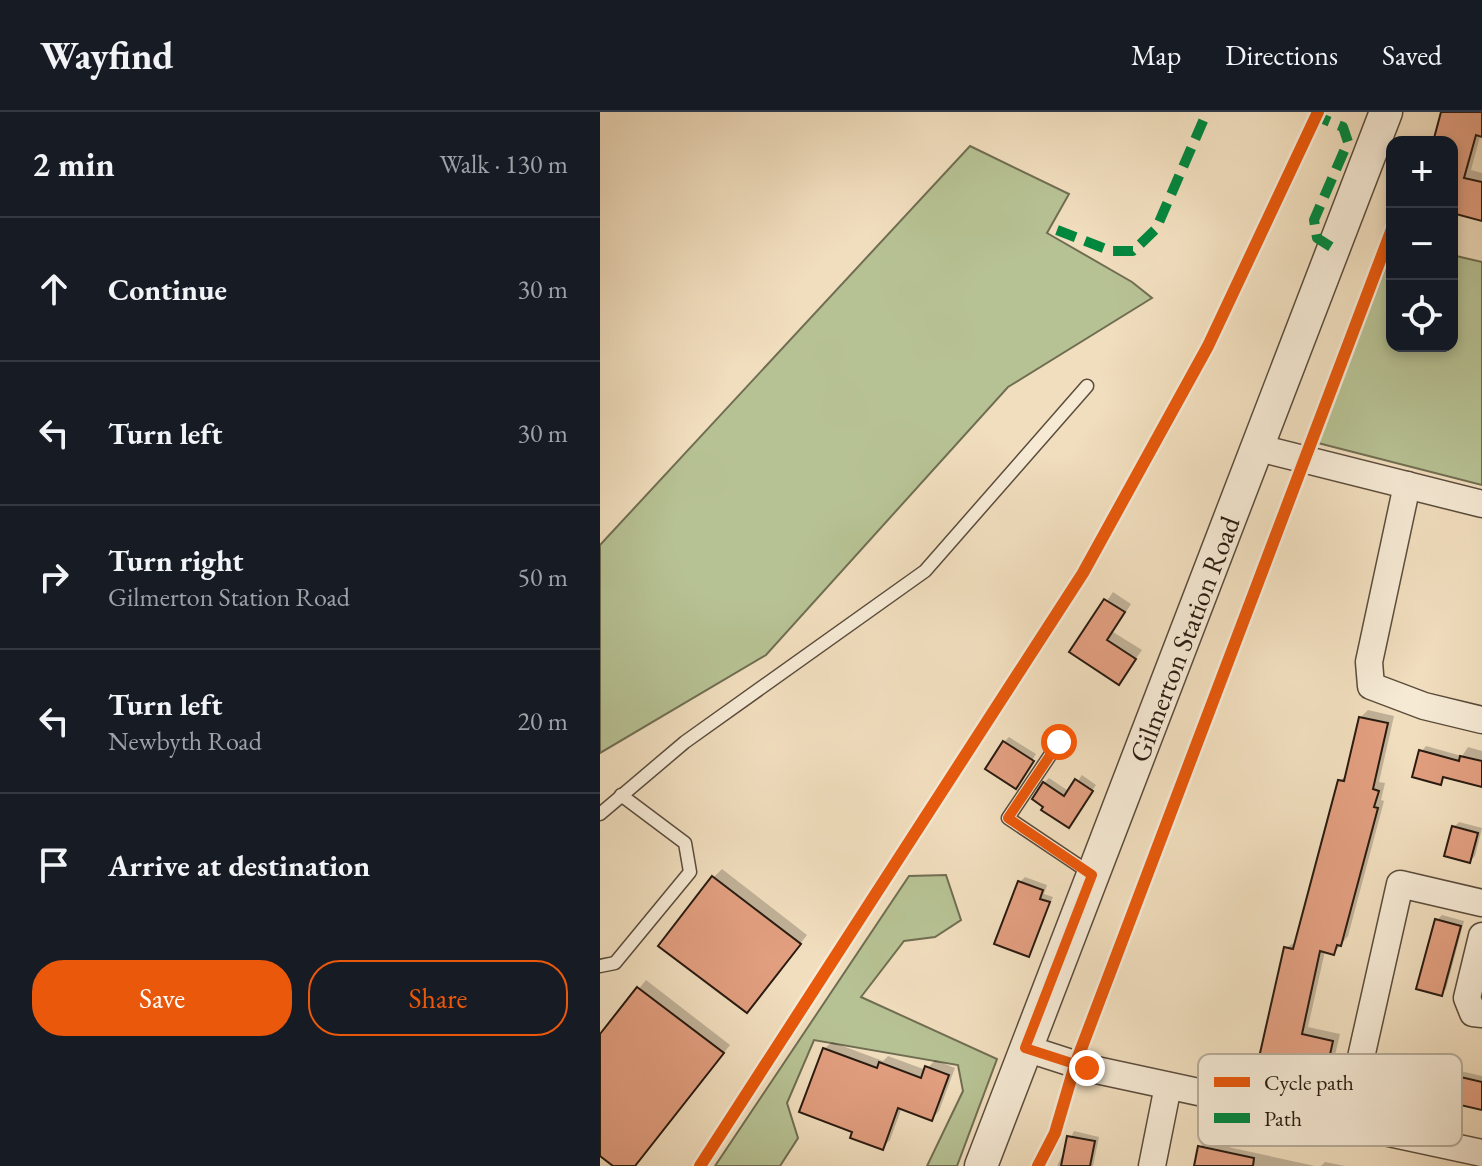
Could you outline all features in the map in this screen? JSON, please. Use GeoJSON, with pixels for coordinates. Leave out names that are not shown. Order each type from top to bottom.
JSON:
{"type":"FeatureCollection","features":[{"type":"Feature","properties":{"kind":"street","name":"Gilmerton Station Road"},"geometry":{"type":"LineString","coordinates":[[981,1166],[1386,112]]}},
{"type":"Feature","properties":{"kind":"street"},"geometry":{"type":"LineString","coordinates":[[1259,448],[1482,504]]}},
{"type":"Feature","properties":{"kind":"street"},"geometry":{"type":"LineString","coordinates":[[1407,485],[1369,662],[1371,686],[1424,706],[1482,720]]}},
{"type":"Feature","properties":{"kind":"street"},"geometry":{"type":"LineString","coordinates":[[1362,1054],[1400,884],[1482,903]]}},
{"type":"Feature","properties":{"kind":"street"},"geometry":{"type":"LineString","coordinates":[[1482,936],[1467,998],[1473,1013],[1482,1014]]}},
{"type":"Feature","properties":{"kind":"street"},"geometry":{"type":"LineString","coordinates":[[1025,1048],[1075,1065],[1198,1092]]}},
{"type":"Feature","properties":{"kind":"street"},"geometry":{"type":"LineString","coordinates":[[1152,1166],[1168,1086]]}},
{"type":"Feature","properties":{"kind":"street"},"geometry":{"type":"LineString","coordinates":[[1449,1146],[1482,1153]]}},
{"type":"Feature","properties":{"kind":"lane"},"geometry":{"type":"LineString","coordinates":[[600,814],[685,742],[925,571],[1087,386]]}},
{"type":"Feature","properties":{"kind":"lane"},"geometry":{"type":"LineString","coordinates":[[1059,742],[1008,818],[1092,875]]}},
{"type":"Feature","properties":{"kind":"lane"},"geometry":{"type":"LineString","coordinates":[[600,966],[615,963],[690,872],[685,843],[621,795]]}},
{"type":"Feature","properties":{"kind":"green space"},"geometry":{"type":"Polygon","coordinates":[[[970,146],[1069,194],[1047,233],[1132,282],[1152,298],[1008,387],[766,655],[600,753],[600,545],[970,146]]]}},
{"type":"Feature","properties":{"kind":"green space"},"geometry":{"type":"Polygon","coordinates":[[[1458,256],[1482,262],[1482,485],[1318,443],[1386,267],[1386,352],[1458,352],[1458,256]]]}},
{"type":"Feature","properties":{"kind":"green space"},"geometry":{"type":"Polygon","coordinates":[[[946,875],[961,920],[935,937],[904,941],[861,997],[997,1059],[957,1166],[927,1166],[963,1091],[958,1065],[814,1040],[787,1103],[798,1138],[780,1166],[715,1166],[909,876],[946,875]]]}},
{"type":"Feature","properties":{"kind":"building"},"geometry":{"type":"Polygon","coordinates":[[[1441,112],[1482,112],[1482,137],[1476,135],[1464,178],[1482,182],[1482,221],[1458,215],[1458,136],[1435,136],[1441,112]]]}},
{"type":"Feature","properties":{"kind":"building"},"geometry":{"type":"Polygon","coordinates":[[[1104,599],[1125,612],[1107,640],[1136,659],[1119,685],[1069,652],[1104,599]]]}},
{"type":"Feature","properties":{"kind":"building"},"geometry":{"type":"Polygon","coordinates":[[[1359,717],[1388,723],[1373,789],[1379,791],[1374,807],[1378,808],[1341,946],[1337,945],[1334,955],[1320,951],[1302,1034],[1333,1041],[1330,1054],[1260,1054],[1284,947],[1293,949],[1338,780],[1344,781],[1359,717]]]}},
{"type":"Feature","properties":{"kind":"building"},"geometry":{"type":"Polygon","coordinates":[[[1003,741],[1034,761],[1016,789],[985,769],[1003,741]]]}},
{"type":"Feature","properties":{"kind":"building"},"geometry":{"type":"Polygon","coordinates":[[[1419,750],[1459,761],[1460,756],[1482,761],[1482,787],[1443,777],[1441,785],[1412,777],[1419,750]]]}},
{"type":"Feature","properties":{"kind":"building"},"geometry":{"type":"Polygon","coordinates":[[[1075,779],[1093,791],[1069,828],[1041,810],[1043,807],[1032,799],[1043,782],[1064,796],[1075,779]]]}},
{"type":"Feature","properties":{"kind":"building"},"geometry":{"type":"Polygon","coordinates":[[[1452,826],[1478,833],[1470,863],[1444,856],[1452,826]]]}},
{"type":"Feature","properties":{"kind":"building"},"geometry":{"type":"Polygon","coordinates":[[[712,876],[801,944],[747,1013],[658,946],[712,876]]]}},
{"type":"Feature","properties":{"kind":"building"},"geometry":{"type":"Polygon","coordinates":[[[1018,881],[1043,890],[1040,899],[1050,902],[1029,957],[994,944],[1018,881]]]}},
{"type":"Feature","properties":{"kind":"building"},"geometry":{"type":"Polygon","coordinates":[[[1435,919],[1461,926],[1442,996],[1416,989],[1435,919]]]}},
{"type":"Feature","properties":{"kind":"building"},"geometry":{"type":"Polygon","coordinates":[[[637,987],[724,1053],[635,1166],[613,1166],[600,1156],[600,1034],[637,987]]]}},
{"type":"Feature","properties":{"kind":"building"},"geometry":{"type":"Polygon","coordinates":[[[823,1048],[877,1068],[879,1062],[921,1078],[925,1066],[949,1075],[932,1121],[898,1108],[883,1150],[850,1138],[852,1132],[799,1112],[823,1048]]]}},
{"type":"Feature","properties":{"kind":"building"},"geometry":{"type":"Polygon","coordinates":[[[1462,1077],[1482,1082],[1482,1110],[1462,1105],[1462,1077]]]}},
{"type":"Feature","properties":{"kind":"building"},"geometry":{"type":"Polygon","coordinates":[[[1067,1136],[1095,1141],[1090,1166],[1061,1166],[1067,1136]]]}},
{"type":"Feature","properties":{"kind":"building"},"geometry":{"type":"Polygon","coordinates":[[[1198,1146],[1254,1158],[1253,1166],[1194,1166],[1198,1146]]]}},
{"type":"Feature","properties":{"kind":"marked path"},"geometry":{"type":"LineString","coordinates":[[1057,230],[1111,251],[1133,251],[1156,229],[1207,112]]}},
{"type":"Feature","properties":{"kind":"marked path"},"geometry":{"type":"LineString","coordinates":[[1311,114],[1343,127],[1348,142],[1314,220],[1317,238],[1333,248]]}},
{"type":"Feature","properties":{"kind":"cycle path"},"geometry":{"type":"LineString","coordinates":[[700,1166],[1083,573],[1208,346],[1318,112]]}},
{"type":"Feature","properties":{"kind":"cycle path"},"geometry":{"type":"LineString","coordinates":[[1038,1166],[1055,1133],[1075,1065],[1386,245]]}},
{"type":"Feature","properties":{"kind":"route"},"geometry":{"type":"LineString","coordinates":[[1059,742],[1008,818],[1092,875],[1025,1048],[1087,1068]]}}]}
